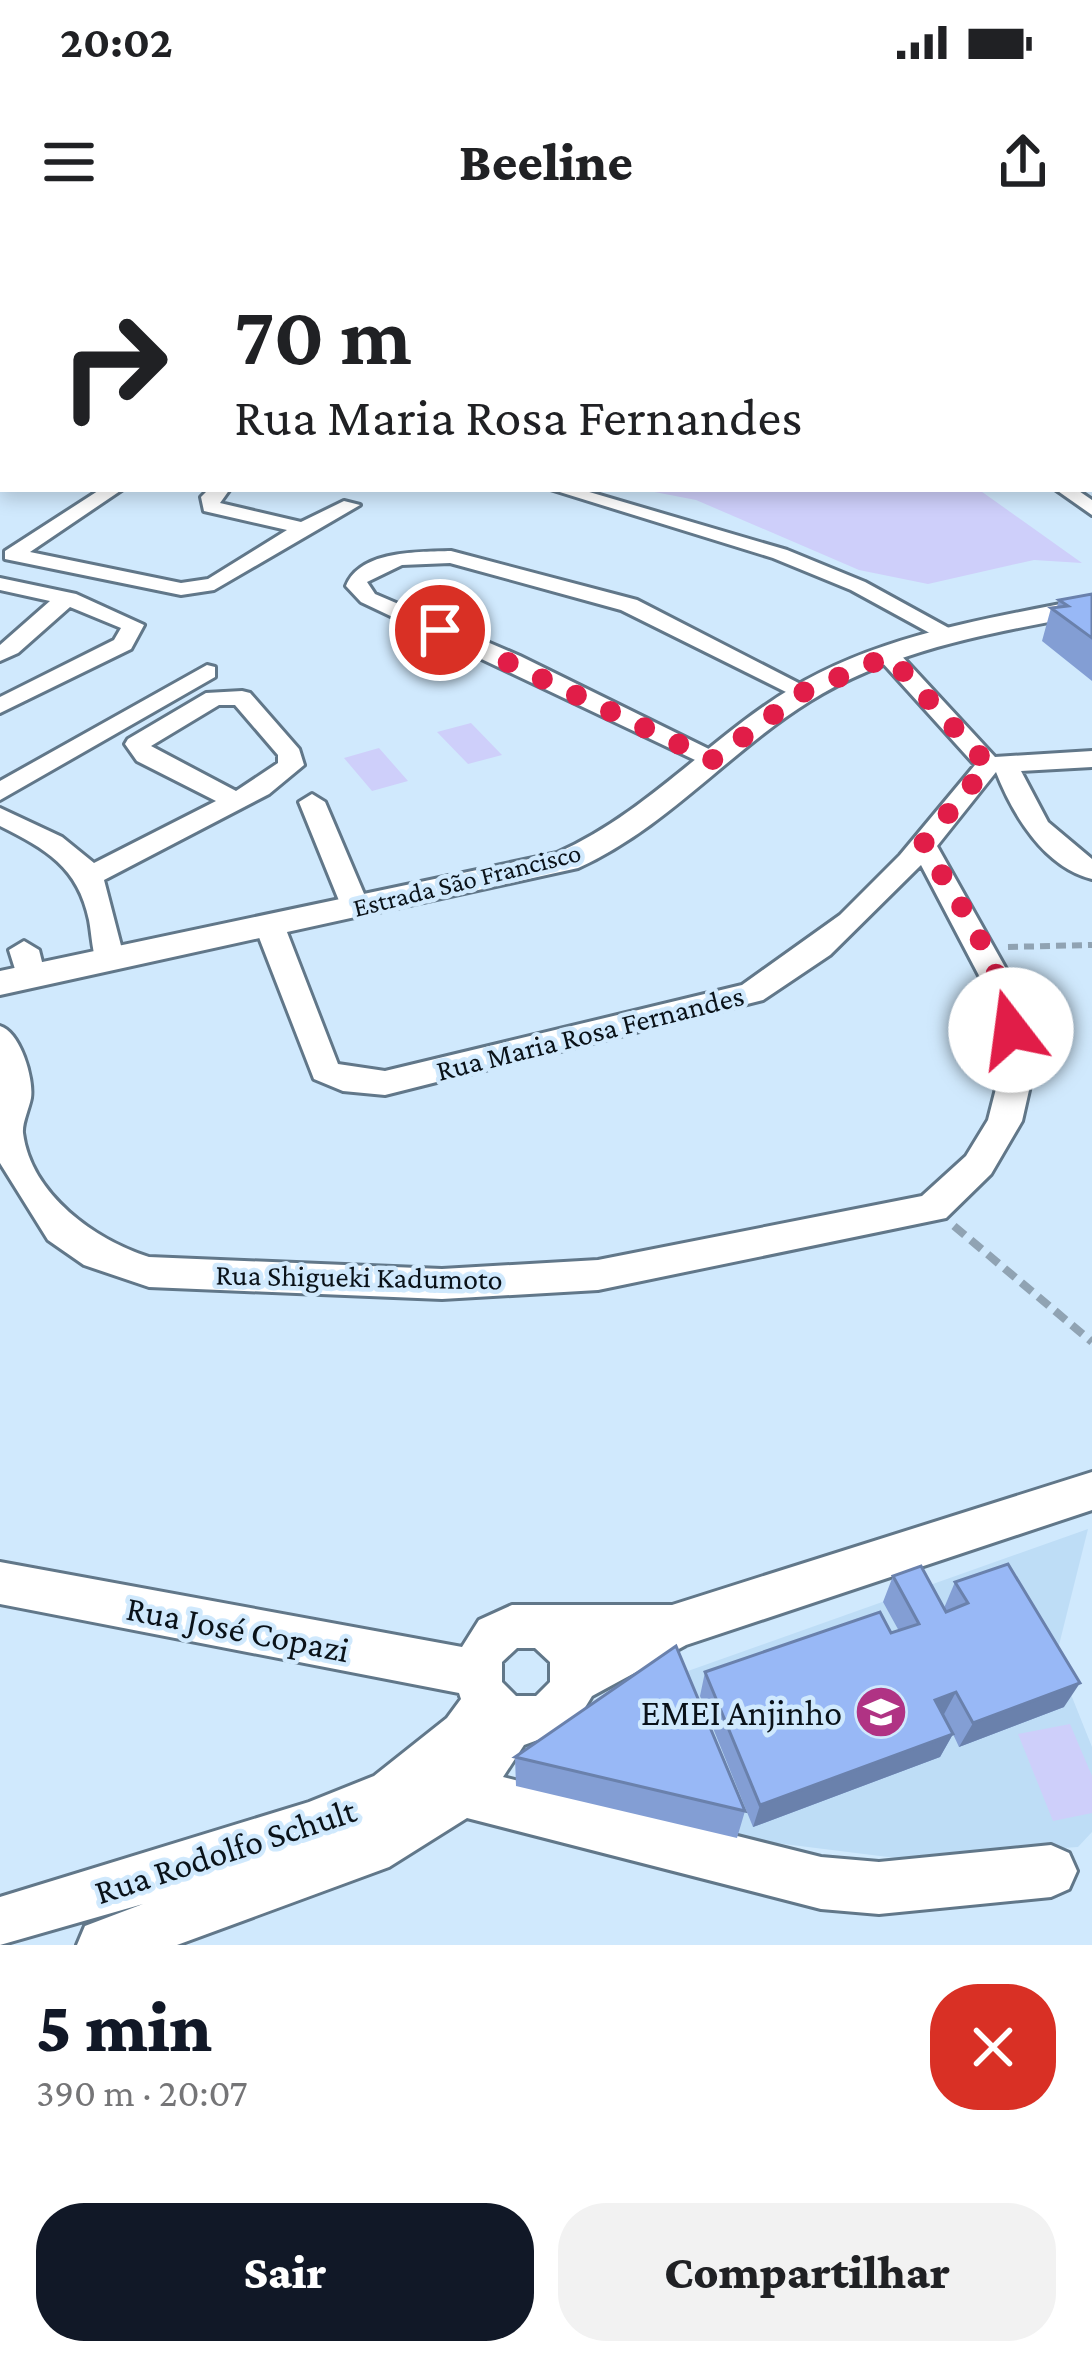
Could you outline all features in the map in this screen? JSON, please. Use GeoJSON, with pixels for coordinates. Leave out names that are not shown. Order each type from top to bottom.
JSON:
{"type":"FeatureCollection","features":[{"type":"Feature","properties":{"kind":"main road","name":"Estrada São Francisco"},"geometry":{"type":"LineString","coordinates":[[19,970],[110,962],[585,854],[647,814],[804,692],[889,656],[1092,606]]}},
{"type":"Feature","properties":{"kind":"street"},"geometry":{"type":"LineString","coordinates":[[109,492],[12,555],[181,589],[201,587],[351,506]]}},
{"type":"Feature","properties":{"kind":"street"},"geometry":{"type":"LineString","coordinates":[[217,492],[210,497],[212,507],[287,521],[300,530]]}},
{"type":"Feature","properties":{"kind":"street"},"geometry":{"type":"LineString","coordinates":[[569,492],[780,554],[857,586],[956,638]]}},
{"type":"Feature","properties":{"kind":"street"},"geometry":{"type":"LineString","coordinates":[[712,760],[512,661],[368,598],[356,586],[358,579],[398,559],[424,555],[496,568],[629,605],[804,692]]}},
{"type":"Feature","properties":{"kind":"street"},"geometry":{"type":"LineString","coordinates":[[0,584],[126,618],[132,632],[123,644],[0,706]]}},
{"type":"Feature","properties":{"kind":"street"},"geometry":{"type":"LineString","coordinates":[[0,654],[30,636],[44,612],[68,599]]}},
{"type":"Feature","properties":{"kind":"street"},"geometry":{"type":"LineString","coordinates":[[889,656],[997,766],[1035,828],[1056,851],[1092,871]]}},
{"type":"Feature","properties":{"kind":"street"},"geometry":{"type":"LineString","coordinates":[[0,792],[207,671]]}},
{"type":"Feature","properties":{"kind":"street"},"geometry":{"type":"LineString","coordinates":[[92,875],[236,801],[291,765],[290,754],[242,698],[214,698],[137,744],[146,756],[236,801]]}},
{"type":"Feature","properties":{"kind":"street"},"geometry":{"type":"LineString","coordinates":[[997,766],[1092,759]]}},
{"type":"Feature","properties":{"kind":"street","name":"Rua Maria Rosa Fernandes"},"geometry":{"type":"LineString","coordinates":[[270,927],[325,1071],[343,1079],[386,1083],[752,993],[793,971],[997,766]]}},
{"type":"Feature","properties":{"kind":"street"},"geometry":{"type":"LineString","coordinates":[[312,802],[356,908]]}},
{"type":"Feature","properties":{"kind":"street"},"geometry":{"type":"LineString","coordinates":[[0,816],[79,857],[92,875],[110,962]]}},
{"type":"Feature","properties":{"kind":"street"},"geometry":{"type":"LineString","coordinates":[[923,844],[986,947],[1007,1000],[1016,1060],[1010,1109],[996,1149],[970,1180],[933,1208]]}},
{"type":"Feature","properties":{"kind":"street"},"geometry":{"type":"LineString","coordinates":[[0,1037],[16,1092],[3,1124]]}},
{"type":"Feature","properties":{"kind":"street","name":"Rua Shigueki Kadumoto"},"geometry":{"type":"LineString","coordinates":[[3,1124],[21,1172],[61,1230],[97,1255],[149,1272],[442,1284],[598,1275],[933,1208]]}},
{"type":"Feature","properties":{"kind":"street"},"geometry":{"type":"LineString","coordinates":[[574,1680],[676,1626],[1092,1491]]}},
{"type":"Feature","properties":{"kind":"street","name":"Rua José Copazi"},"geometry":{"type":"LineString","coordinates":[[0,1583],[492,1698]]}},
{"type":"Feature","properties":{"kind":"street"},"geometry":{"type":"LineString","coordinates":[[544,1628],[568,1648],[574,1680],[568,1696],[544,1718],[492,1698],[480,1658],[498,1634],[528,1624],[544,1628],[676,1626]]}},
{"type":"Feature","properties":{"kind":"street","name":"Rua Rodolfo Schult"},"geometry":{"type":"LineString","coordinates":[[104,1945],[371,1849],[463,1792],[492,1698]]}},
{"type":"Feature","properties":{"kind":"street","name":"Rua Rodolfo Schult"},"geometry":{"type":"LineString","coordinates":[[0,1923],[309,1827],[391,1794],[464,1735],[492,1698]]}},
{"type":"Feature","properties":{"kind":"street"},"geometry":{"type":"LineString","coordinates":[[463,1792],[821,1883],[879,1888],[1051,1871]]}},
{"type":"Feature","properties":{"kind":"path"},"geometry":{"type":"LineString","coordinates":[[986,947],[1092,945]]}},
{"type":"Feature","properties":{"kind":"path"},"geometry":{"type":"LineString","coordinates":[[933,1208],[1092,1342]]}},
{"type":"Feature","properties":{"kind":"shaded area"},"geometry":{"type":"Polygon","coordinates":[[[655,492],[982,492],[1082,563],[1034,560],[928,584],[859,570],[696,500],[655,492]]]}},
{"type":"Feature","properties":{"kind":"shaded area"},"geometry":{"type":"Polygon","coordinates":[[[471,723],[502,755],[468,764],[437,732],[471,723]]]}},
{"type":"Feature","properties":{"kind":"shaded area"},"geometry":{"type":"Polygon","coordinates":[[[379,748],[408,781],[372,791],[344,758],[379,748]]]}},
{"type":"Feature","properties":{"kind":"shaded area","name":"EMEI Anjinho"},"geometry":{"type":"Polygon","coordinates":[[[1088,1529],[1056,1657],[1092,1747],[1092,1832],[1078,1847],[896,1858],[737,1838],[671,1677],[1088,1529]]]}},
{"type":"Feature","properties":{"kind":"shaded area"},"geometry":{"type":"Polygon","coordinates":[[[1070,1724],[1092,1776],[1092,1813],[1053,1821],[1018,1734],[1070,1724]]]}},
{"type":"Feature","properties":{"kind":"building"},"geometry":{"type":"Polygon","coordinates":[[[1092,594],[1092,638],[1051,608],[1068,606],[1059,600],[1092,594]]]}},
{"type":"Feature","properties":{"kind":"building"},"geometry":{"type":"Polygon","coordinates":[[[1008,1564],[1080,1683],[973,1723],[956,1692],[935,1700],[953,1734],[760,1805],[705,1672],[880,1612],[891,1633],[919,1624],[893,1576],[921,1566],[946,1612],[968,1603],[955,1582],[1008,1564]]]}},
{"type":"Feature","properties":{"kind":"building"},"geometry":{"type":"Polygon","coordinates":[[[676,1646],[745,1811],[515,1757],[676,1646]]]}},
{"type":"Feature","properties":{"kind":"place","name":"EMEI Anjinho"},"geometry":{"type":"Point","coordinates":[881,1712]}},
{"type":"Feature","properties":{"kind":"route"},"geometry":{"type":"LineString","coordinates":[[440,630],[712,760],[804,692],[889,656],[988,765],[923,844],[986,947],[1007,1000],[1011,1030]]}}]}
